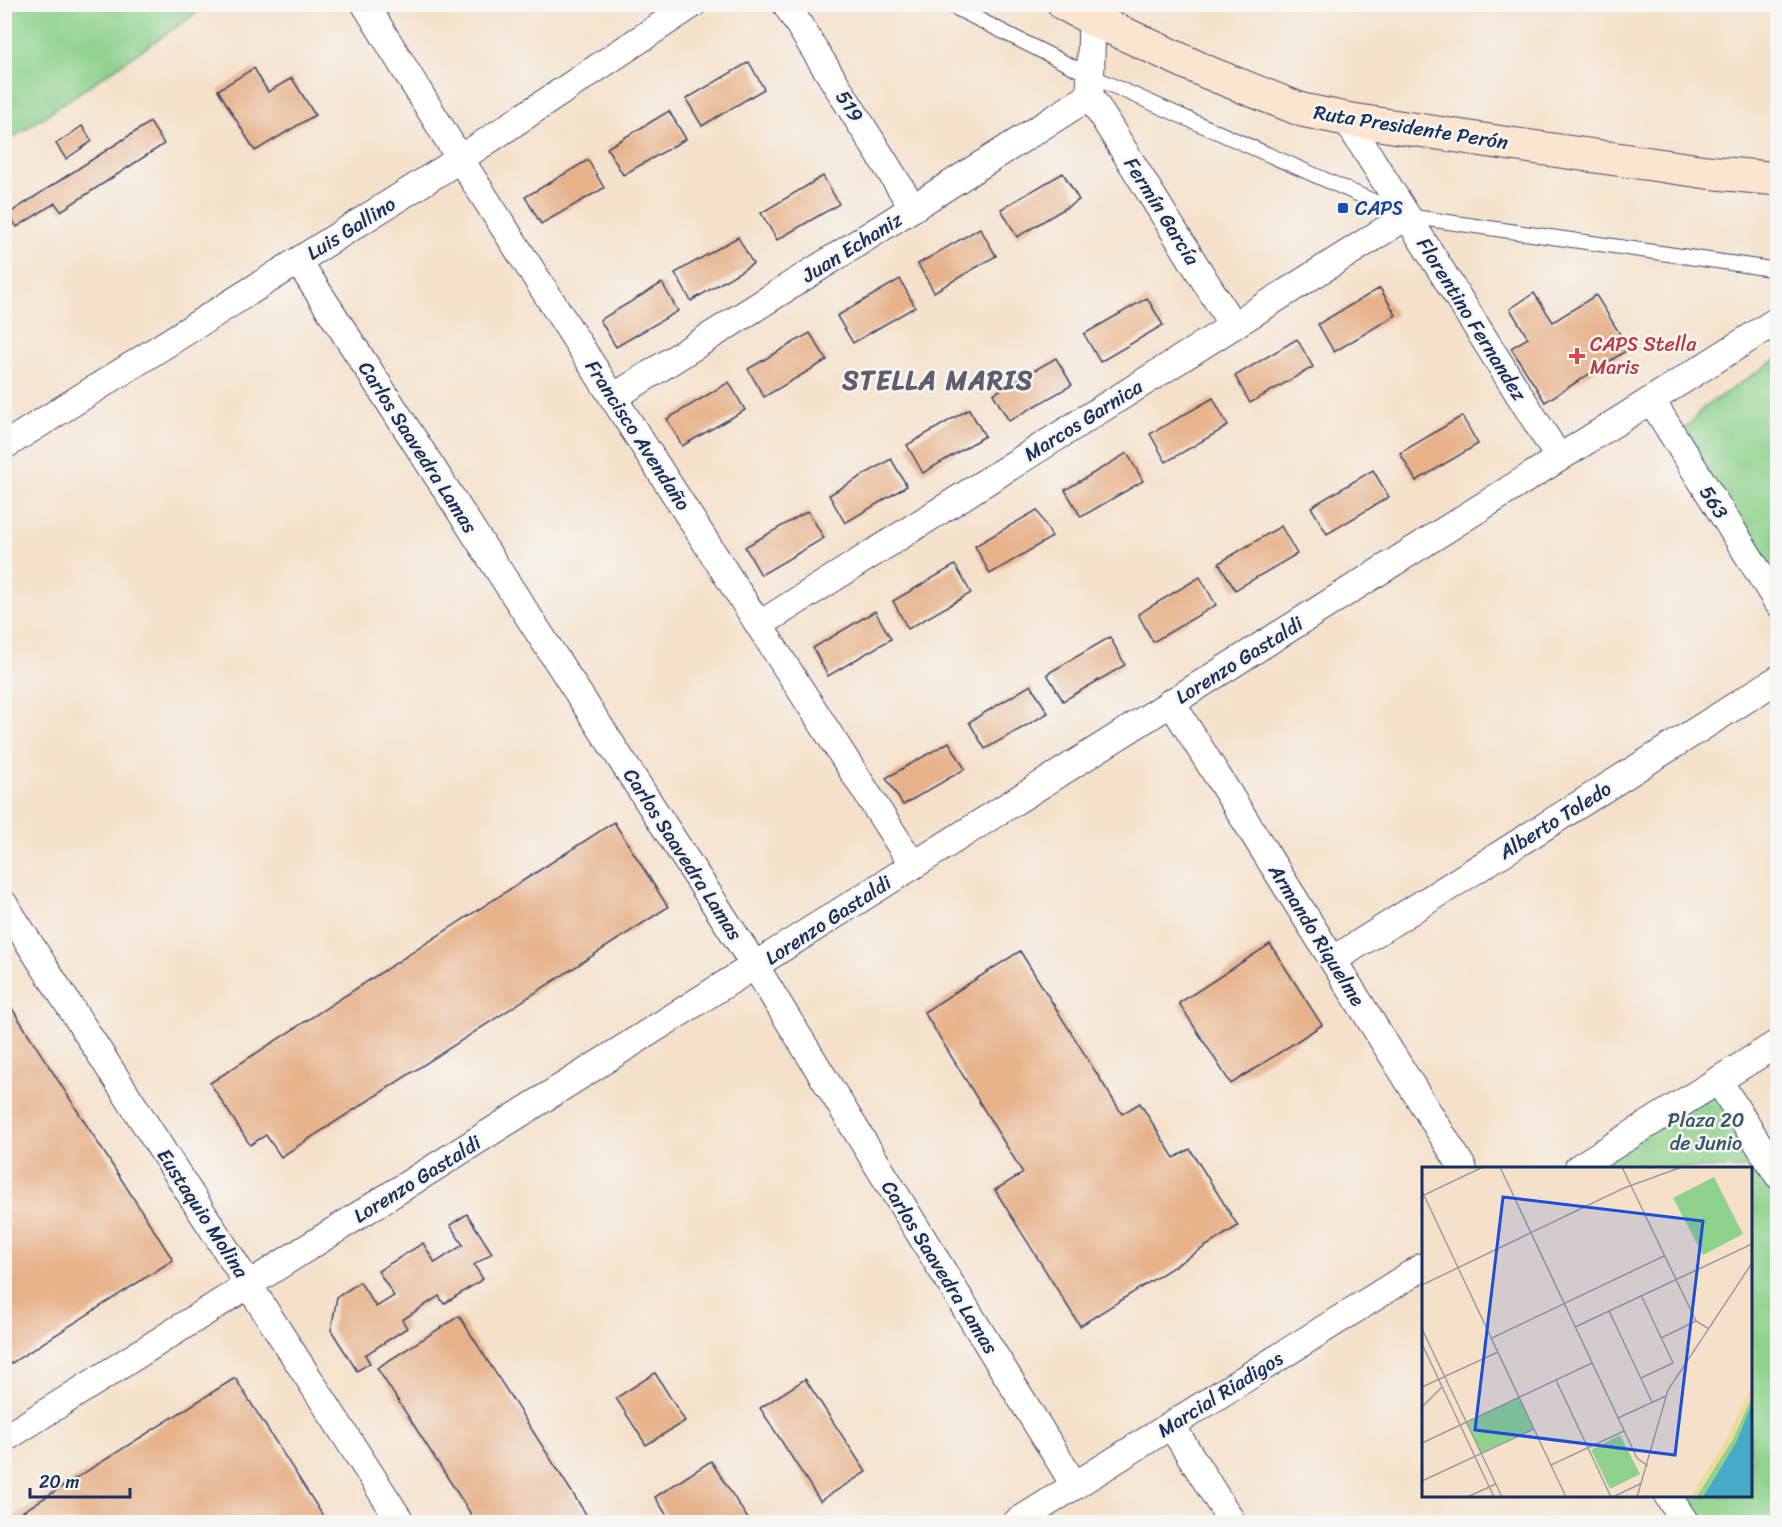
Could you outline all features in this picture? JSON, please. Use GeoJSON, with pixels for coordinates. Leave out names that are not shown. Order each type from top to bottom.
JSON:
{"type":"FeatureCollection","features":[{"type":"Feature","properties":{"kind":"main road","name":"Ruta Presidente Perón"},"geometry":{"type":"LineString","coordinates":[[1078,12],[1209,73],[1302,110],[1497,142],[1707,172],[1778,178]]}},
{"type":"Feature","properties":{"kind":"street","name":"Francisco Avendaño"},"geometry":{"type":"LineString","coordinates":[[365,4],[460,159],[913,865]]}},
{"type":"Feature","properties":{"kind":"street","name":"Luis Gallino"},"geometry":{"type":"LineString","coordinates":[[4,446],[460,159],[693,4]]}},
{"type":"Feature","properties":{"kind":"street","name":"519"},"geometry":{"type":"LineString","coordinates":[[786,4],[913,208]]}},
{"type":"Feature","properties":{"kind":"street"},"geometry":{"type":"LineString","coordinates":[[1078,12],[1091,86]]}},
{"type":"Feature","properties":{"kind":"street","name":"Juan Echaniz"},"geometry":{"type":"LineString","coordinates":[[614,397],[913,208],[1091,86]]}},
{"type":"Feature","properties":{"kind":"street","name":"Fermín García"},"geometry":{"type":"LineString","coordinates":[[1091,86],[1233,326]]}},
{"type":"Feature","properties":{"kind":"street","name":"Florentino Fernandez"},"geometry":{"type":"LineString","coordinates":[[1346,119],[1559,458]]}},
{"type":"Feature","properties":{"kind":"street","name":"Marcos Garnica"},"geometry":{"type":"LineString","coordinates":[[759,624],[1407,216]]}},
{"type":"Feature","properties":{"kind":"street","name":"Carlos Saavedra Lamas"},"geometry":{"type":"LineString","coordinates":[[298,261],[755,966],[1075,1486]]}},
{"type":"Feature","properties":{"kind":"street","name":"Lorenzo Gastaldi"},"geometry":{"type":"LineString","coordinates":[[4,1439],[1778,320]]}},
{"type":"Feature","properties":{"kind":"street","name":"563"},"geometry":{"type":"LineString","coordinates":[[1651,400],[1778,603]]}},
{"type":"Feature","properties":{"kind":"street","name":"Alberto Toledo"},"geometry":{"type":"LineString","coordinates":[[1333,960],[1778,680]]}},
{"type":"Feature","properties":{"kind":"street","name":"Armando Riquelme"},"geometry":{"type":"LineString","coordinates":[[1172,702],[1462,1167]]}},
{"type":"Feature","properties":{"kind":"street","name":"Eustaquio Molina"},"geometry":{"type":"LineString","coordinates":[[4,904],[401,1522]]}},
{"type":"Feature","properties":{"kind":"street"},"geometry":{"type":"LineString","coordinates":[[1580,1167],[1778,1043]]}},
{"type":"Feature","properties":{"kind":"street"},"geometry":{"type":"LineString","coordinates":[[1718,1080],[1778,1175]]}},
{"type":"Feature","properties":{"kind":"street","name":"Marcial Riadigos"},"geometry":{"type":"LineString","coordinates":[[1017,1522],[1422,1267]]}},
{"type":"Feature","properties":{"kind":"street"},"geometry":{"type":"LineString","coordinates":[[1171,1425],[1232,1522]]}},
{"type":"Feature","properties":{"kind":"street"},"geometry":{"type":"LineString","coordinates":[[1669,1497],[1685,1522]]}},
{"type":"Feature","properties":{"kind":"lane"},"geometry":{"type":"LineString","coordinates":[[948,4],[1091,86],[1407,216],[1778,270]]}},
{"type":"Feature","properties":{"kind":"green space"},"geometry":{"type":"Polygon","coordinates":[[[5,4],[208,4],[208,5],[5,143],[5,4]]]}},
{"type":"Feature","properties":{"kind":"green space"},"geometry":{"type":"Polygon","coordinates":[[[1777,359],[1777,576],[1755,547],[1682,432],[1704,407],[1777,359]]]}},
{"type":"Feature","properties":{"kind":"green space","name":"Plaza 20 de Junio"},"geometry":{"type":"Polygon","coordinates":[[[1718,1080],[1777,1175],[1777,1522],[1685,1522],[1669,1497],[1752,1497],[1752,1167],[1580,1167],[1718,1080]]]}},
{"type":"Feature","properties":{"kind":"building"},"geometry":{"type":"Polygon","coordinates":[[[749,62],[764,89],[702,126],[686,99],[749,62]]]}},
{"type":"Feature","properties":{"kind":"building"},"geometry":{"type":"Polygon","coordinates":[[[254,68],[268,92],[292,78],[315,115],[255,151],[218,90],[254,68]]]}},
{"type":"Feature","properties":{"kind":"building"},"geometry":{"type":"Polygon","coordinates":[[[669,111],[686,139],[623,175],[607,148],[669,111]]]}},
{"type":"Feature","properties":{"kind":"building"},"geometry":{"type":"Polygon","coordinates":[[[150,122],[164,144],[61,211],[55,203],[17,227],[8,214],[150,122]]]}},
{"type":"Feature","properties":{"kind":"building"},"geometry":{"type":"Polygon","coordinates":[[[82,126],[92,141],[66,159],[56,144],[82,126]]]}},
{"type":"Feature","properties":{"kind":"building"},"geometry":{"type":"Polygon","coordinates":[[[588,160],[604,188],[541,224],[525,197],[588,160]]]}},
{"type":"Feature","properties":{"kind":"building"},"geometry":{"type":"Polygon","coordinates":[[[1063,173],[1079,200],[1017,237],[1001,209],[1063,173]]]}},
{"type":"Feature","properties":{"kind":"building"},"geometry":{"type":"Polygon","coordinates":[[[823,176],[839,204],[777,240],[761,213],[823,176]]]}},
{"type":"Feature","properties":{"kind":"building"},"geometry":{"type":"Polygon","coordinates":[[[980,228],[996,256],[934,292],[918,264],[980,228]]]}},
{"type":"Feature","properties":{"kind":"building"},"geometry":{"type":"Polygon","coordinates":[[[738,237],[753,264],[691,301],[675,273],[738,237]]]}},
{"type":"Feature","properties":{"kind":"building"},"geometry":{"type":"Polygon","coordinates":[[[900,279],[915,307],[853,343],[837,316],[900,279]]]}},
{"type":"Feature","properties":{"kind":"building"},"geometry":{"type":"Polygon","coordinates":[[[662,283],[678,311],[616,347],[600,320],[662,283]]]}},
{"type":"Feature","properties":{"kind":"building"},"geometry":{"type":"Polygon","coordinates":[[[1380,288],[1396,315],[1334,352],[1318,324],[1380,288]]]}},
{"type":"Feature","properties":{"kind":"building"},"geometry":{"type":"Polygon","coordinates":[[[1534,293],[1553,322],[1596,295],[1629,349],[1545,402],[1511,348],[1528,338],[1510,309],[1534,293]]]}},
{"type":"Feature","properties":{"kind":"building"},"geometry":{"type":"Polygon","coordinates":[[[1147,298],[1163,325],[1100,362],[1084,334],[1147,298]]]}},
{"type":"Feature","properties":{"kind":"building"},"geometry":{"type":"Polygon","coordinates":[[[810,333],[827,360],[764,397],[748,369],[810,333]]]}},
{"type":"Feature","properties":{"kind":"building"},"geometry":{"type":"Polygon","coordinates":[[[1297,339],[1313,367],[1250,403],[1235,376],[1297,339]]]}},
{"type":"Feature","properties":{"kind":"building"},"geometry":{"type":"Polygon","coordinates":[[[1056,358],[1072,385],[1009,421],[993,394],[1056,358]]]}},
{"type":"Feature","properties":{"kind":"building"},"geometry":{"type":"Polygon","coordinates":[[[729,382],[745,410],[682,446],[667,419],[729,382]]]}},
{"type":"Feature","properties":{"kind":"building"},"geometry":{"type":"Polygon","coordinates":[[[1213,398],[1228,426],[1166,462],[1150,434],[1213,398]]]}},
{"type":"Feature","properties":{"kind":"building"},"geometry":{"type":"Polygon","coordinates":[[[969,409],[985,436],[923,473],[907,445],[969,409]]]}},
{"type":"Feature","properties":{"kind":"building"},"geometry":{"type":"Polygon","coordinates":[[[1462,416],[1478,444],[1416,481],[1400,453],[1462,416]]]}},
{"type":"Feature","properties":{"kind":"building"},"geometry":{"type":"Polygon","coordinates":[[[1127,453],[1143,481],[1081,517],[1065,490],[1127,453]]]}},
{"type":"Feature","properties":{"kind":"building"},"geometry":{"type":"Polygon","coordinates":[[[891,459],[907,486],[845,523],[829,495],[891,459]]]}},
{"type":"Feature","properties":{"kind":"building"},"geometry":{"type":"Polygon","coordinates":[[[1373,470],[1389,497],[1327,534],[1311,507],[1373,470]]]}},
{"type":"Feature","properties":{"kind":"building"},"geometry":{"type":"Polygon","coordinates":[[[1037,510],[1052,537],[990,574],[975,546],[1037,510]]]}},
{"type":"Feature","properties":{"kind":"building"},"geometry":{"type":"Polygon","coordinates":[[[808,511],[824,538],[761,575],[745,547],[808,511]]]}},
{"type":"Feature","properties":{"kind":"building"},"geometry":{"type":"Polygon","coordinates":[[[1281,526],[1297,554],[1235,590],[1219,563],[1281,526]]]}},
{"type":"Feature","properties":{"kind":"building"},"geometry":{"type":"Polygon","coordinates":[[[955,565],[971,593],[908,629],[893,601],[955,565]]]}},
{"type":"Feature","properties":{"kind":"building"},"geometry":{"type":"Polygon","coordinates":[[[1200,577],[1216,605],[1153,642],[1138,614],[1200,577]]]}},
{"type":"Feature","properties":{"kind":"building"},"geometry":{"type":"Polygon","coordinates":[[[875,611],[891,639],[828,676],[813,648],[875,611]]]}},
{"type":"Feature","properties":{"kind":"building"},"geometry":{"type":"Polygon","coordinates":[[[1110,637],[1125,665],[1063,701],[1047,674],[1110,637]]]}},
{"type":"Feature","properties":{"kind":"building"},"geometry":{"type":"Polygon","coordinates":[[[1031,685],[1048,713],[985,749],[969,722],[1031,685]]]}},
{"type":"Feature","properties":{"kind":"building"},"geometry":{"type":"Polygon","coordinates":[[[949,742],[965,769],[903,805],[886,778],[949,742]]]}},
{"type":"Feature","properties":{"kind":"building"},"geometry":{"type":"Polygon","coordinates":[[[614,822],[668,907],[281,1157],[266,1135],[250,1145],[210,1083],[614,822]]]}},
{"type":"Feature","properties":{"kind":"building"},"geometry":{"type":"Polygon","coordinates":[[[1270,944],[1322,1025],[1231,1084],[1179,1003],[1270,944]]]}},
{"type":"Feature","properties":{"kind":"building"},"geometry":{"type":"Polygon","coordinates":[[[1020,951],[1122,1114],[1140,1103],[1174,1158],[1190,1149],[1238,1226],[1080,1326],[995,1190],[1023,1173],[924,1012],[1020,951]]]}},
{"type":"Feature","properties":{"kind":"building"},"geometry":{"type":"Polygon","coordinates":[[[4,996],[173,1260],[4,1368],[4,996]]]}},
{"type":"Feature","properties":{"kind":"building"},"geometry":{"type":"Polygon","coordinates":[[[467,1214],[492,1253],[474,1265],[483,1279],[444,1304],[439,1296],[402,1320],[407,1328],[365,1355],[370,1363],[357,1371],[331,1330],[337,1297],[360,1282],[376,1307],[394,1296],[378,1271],[423,1243],[435,1263],[463,1245],[450,1225],[467,1214]]]}},
{"type":"Feature","properties":{"kind":"building"},"geometry":{"type":"Polygon","coordinates":[[[459,1316],[591,1522],[476,1522],[377,1368],[459,1316]]]}},
{"type":"Feature","properties":{"kind":"building"},"geometry":{"type":"Polygon","coordinates":[[[655,1373],[685,1421],[646,1445],[616,1398],[655,1373]]]}},
{"type":"Feature","properties":{"kind":"building"},"geometry":{"type":"Polygon","coordinates":[[[235,1378],[327,1522],[6,1522],[235,1378]]]}},
{"type":"Feature","properties":{"kind":"building"},"geometry":{"type":"Polygon","coordinates":[[[805,1379],[866,1472],[820,1501],[760,1408],[805,1379]]]}},
{"type":"Feature","properties":{"kind":"building"},"geometry":{"type":"Polygon","coordinates":[[[711,1461],[750,1522],[671,1522],[655,1497],[711,1461]]]}},
{"type":"Feature","properties":{"kind":"place","name":"CAPS"},"geometry":{"type":"Point","coordinates":[1343,208]}},
{"type":"Feature","properties":{"kind":"place","name":"CAPS Stella Maris"},"geometry":{"type":"Point","coordinates":[1577,356]}},
{"type":"Feature","properties":{"kind":"district","name":"STELLA MARIS"},"geometry":{"type":"Point","coordinates":[938,380]}}]}
